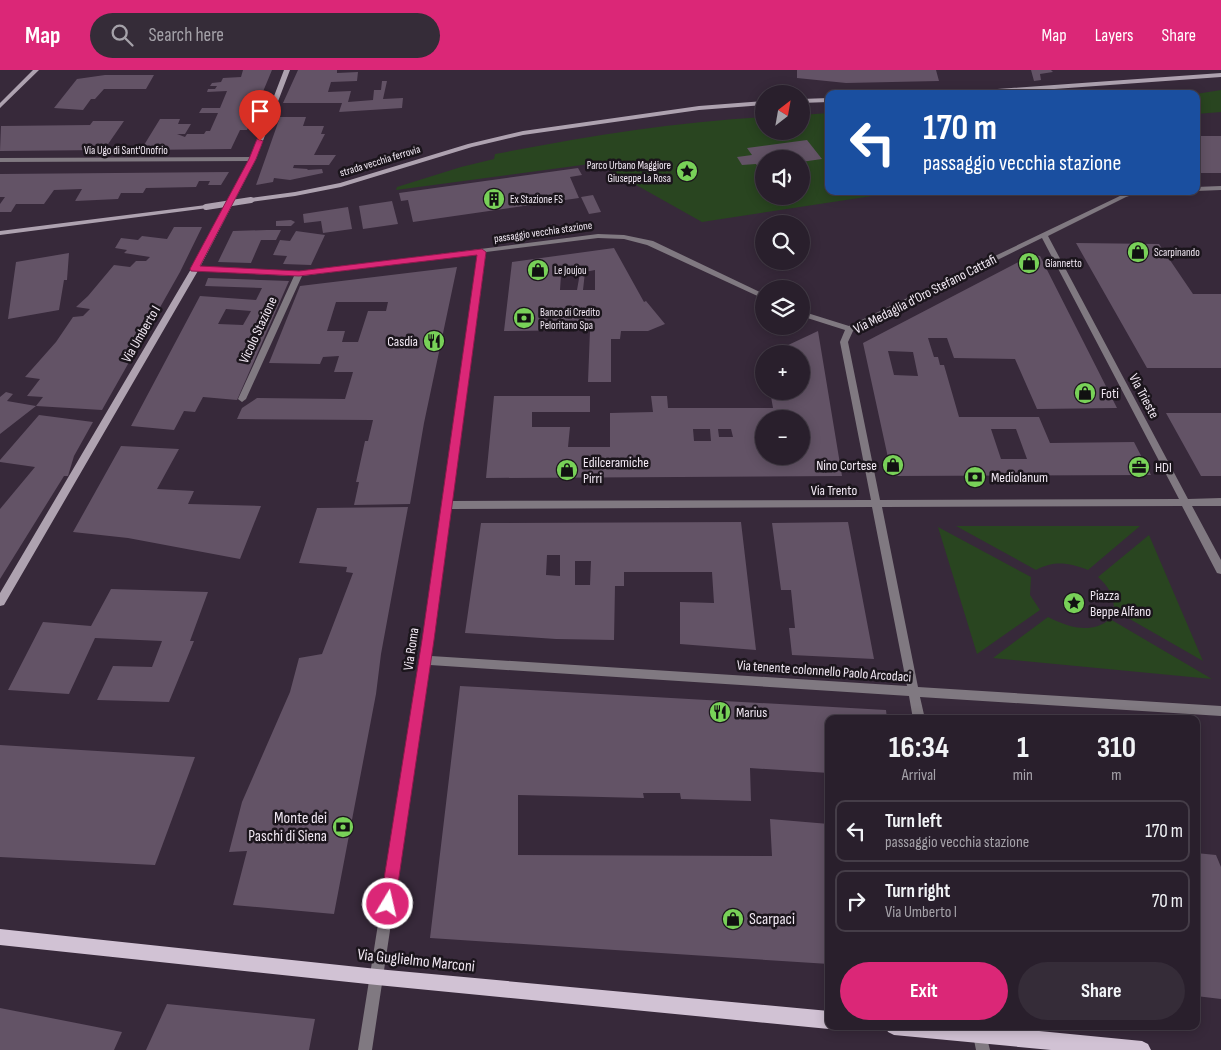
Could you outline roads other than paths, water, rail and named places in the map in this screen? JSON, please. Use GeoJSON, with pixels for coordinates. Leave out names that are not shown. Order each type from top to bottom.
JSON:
{"type":"FeatureCollection","features":[{"type":"Feature","properties":{"kind":"main road","name":"Via Guglielmo Marconi"},"geometry":{"type":"LineString","coordinates":[[0,937],[825,1020]]}},
{"type":"Feature","properties":{"kind":"main road"},"geometry":{"type":"LineString","coordinates":[[925,1030],[980,1037],[1142,1050]]}},
{"type":"Feature","properties":{"kind":"street"},"geometry":{"type":"LineString","coordinates":[[0,106],[36,70]]}},
{"type":"Feature","properties":{"kind":"street","name":"Via Umberto I"},"geometry":{"type":"LineString","coordinates":[[0,602],[194,269],[253,159],[287,70]]}},
{"type":"Feature","properties":{"kind":"street"},"geometry":{"type":"LineString","coordinates":[[1011,90],[1218,75]]}},
{"type":"Feature","properties":{"kind":"street"},"geometry":{"type":"LineString","coordinates":[[810,101],[825,100]]}},
{"type":"Feature","properties":{"kind":"street","name":"strada vecchia ferrovia"},"geometry":{"type":"LineString","coordinates":[[0,233],[206,207],[334,187],[470,146],[523,133],[700,108],[755,104]]}},
{"type":"Feature","properties":{"kind":"street","name":"Via Ugo di Sant'Onofrio"},"geometry":{"type":"LineString","coordinates":[[0,160],[253,159]]}},
{"type":"Feature","properties":{"kind":"street"},"geometry":{"type":"LineString","coordinates":[[1200,189],[1221,188]]}},
{"type":"Feature","properties":{"kind":"street","name":"Via Medaglia d'Oro Stefano Cattafi"},"geometry":{"type":"LineString","coordinates":[[917,715],[844,342],[850,329],[1127,195]]}},
{"type":"Feature","properties":{"kind":"street","name":"Via Trieste"},"geometry":{"type":"LineString","coordinates":[[1044,235],[1221,570]]}},
{"type":"Feature","properties":{"kind":"street","name":"passaggio vecchia stazione"},"geometry":{"type":"LineString","coordinates":[[194,269],[299,274],[598,236],[634,238],[755,293]]}},
{"type":"Feature","properties":{"kind":"street","name":"Via Roma"},"geometry":{"type":"LineString","coordinates":[[365,1050],[425,660],[482,252]]}},
{"type":"Feature","properties":{"kind":"street","name":"Vicolo Stazione"},"geometry":{"type":"LineString","coordinates":[[242,398],[299,274]]}},
{"type":"Feature","properties":{"kind":"street"},"geometry":{"type":"LineString","coordinates":[[810,316],[850,329]]}},
{"type":"Feature","properties":{"kind":"street","name":"Via Trento"},"geometry":{"type":"LineString","coordinates":[[447,505],[1221,502]]}},
{"type":"Feature","properties":{"kind":"street","name":"Via tenente colonnello Paolo Arcodaci"},"geometry":{"type":"LineString","coordinates":[[425,660],[1221,711]]}},
{"type":"Feature","properties":{"kind":"place","name":"Parco Urbano Maggiore Giuseppe La Rosa"},"geometry":{"type":"Point","coordinates":[687,171]}},
{"type":"Feature","properties":{"kind":"place","name":"Ex Stazione FS"},"geometry":{"type":"Point","coordinates":[494,199]}},
{"type":"Feature","properties":{"kind":"place","name":"Scarpinando"},"geometry":{"type":"Point","coordinates":[1138,252]}},
{"type":"Feature","properties":{"kind":"place","name":"Giannetto"},"geometry":{"type":"Point","coordinates":[1029,263]}},
{"type":"Feature","properties":{"kind":"place","name":"Le Joujou"},"geometry":{"type":"Point","coordinates":[538,270]}},
{"type":"Feature","properties":{"kind":"place","name":"Banco di Credito Peloritano Spa"},"geometry":{"type":"Point","coordinates":[524,318]}},
{"type":"Feature","properties":{"kind":"place","name":"Casdia"},"geometry":{"type":"Point","coordinates":[434,341]}},
{"type":"Feature","properties":{"kind":"place","name":"Foti"},"geometry":{"type":"Point","coordinates":[1085,393]}},
{"type":"Feature","properties":{"kind":"place","name":"Nino Cortese"},"geometry":{"type":"Point","coordinates":[893,465]}},
{"type":"Feature","properties":{"kind":"place","name":"HDI"},"geometry":{"type":"Point","coordinates":[1139,467]}},
{"type":"Feature","properties":{"kind":"place","name":"Edilceramiche Pirri"},"geometry":{"type":"Point","coordinates":[567,470]}},
{"type":"Feature","properties":{"kind":"place","name":"Mediolanum"},"geometry":{"type":"Point","coordinates":[975,477]}},
{"type":"Feature","properties":{"kind":"place","name":"Piazza Beppe Alfano"},"geometry":{"type":"Point","coordinates":[1074,603]}},
{"type":"Feature","properties":{"kind":"place","name":"Marius"},"geometry":{"type":"Point","coordinates":[720,712]}},
{"type":"Feature","properties":{"kind":"place","name":"Monte dei Paschi di Siena"},"geometry":{"type":"Point","coordinates":[343,827]}},
{"type":"Feature","properties":{"kind":"place","name":"Scarpaci"},"geometry":{"type":"Point","coordinates":[733,919]}}]}
